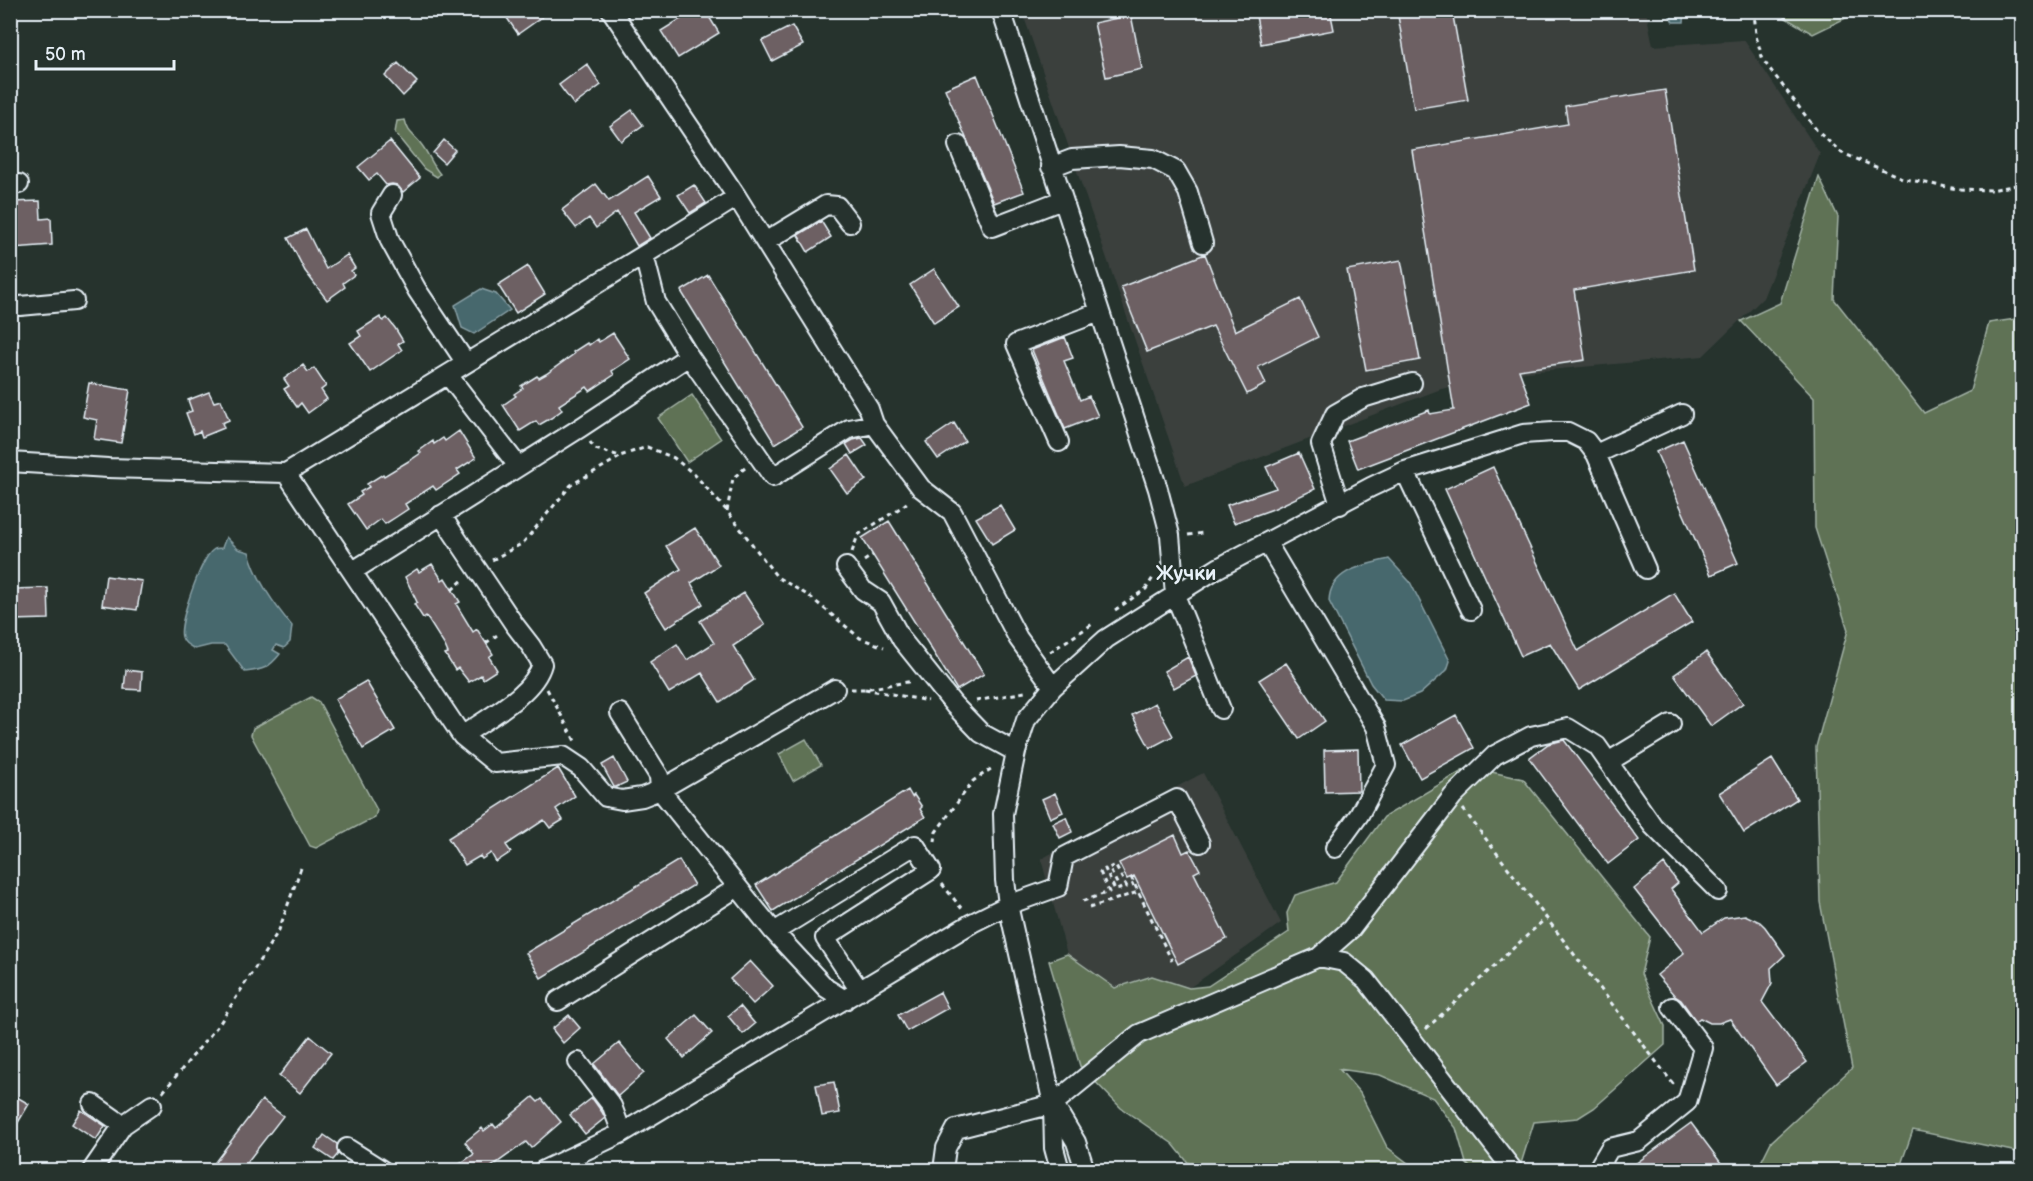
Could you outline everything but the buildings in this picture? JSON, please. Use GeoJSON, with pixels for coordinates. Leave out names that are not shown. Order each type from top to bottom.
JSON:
{"type":"FeatureCollection","features":[{"type":"Feature","properties":{"kind":"street"},"geometry":{"type":"LineString","coordinates":[[611,10],[737,196],[870,409],[874,424],[921,488],[952,512],[1018,638],[1053,687]]}},
{"type":"Feature","properties":{"kind":"street"},"geometry":{"type":"LineString","coordinates":[[1001,10],[1161,500],[1170,535],[1175,595],[1221,709]]}},
{"type":"Feature","properties":{"kind":"street"},"geometry":{"type":"LineString","coordinates":[[958,145],[992,227],[1062,200]]}},
{"type":"Feature","properties":{"kind":"street"},"geometry":{"type":"LineString","coordinates":[[1051,167],[1072,159],[1119,156],[1154,159],[1176,171],[1188,192],[1203,243]]}},
{"type":"Feature","properties":{"kind":"street"},"geometry":{"type":"LineString","coordinates":[[392,195],[381,213],[390,241],[417,290],[466,363]]}},
{"type":"Feature","properties":{"kind":"street"},"geometry":{"type":"LineString","coordinates":[[10,462],[108,468],[286,473],[737,196]]}},
{"type":"Feature","properties":{"kind":"street"},"geometry":{"type":"LineString","coordinates":[[765,242],[826,205],[837,206],[850,223]]}},
{"type":"Feature","properties":{"kind":"street"},"geometry":{"type":"LineString","coordinates":[[644,255],[656,302],[689,356],[773,477],[849,429],[874,424]]}},
{"type":"Feature","properties":{"kind":"street"},"geometry":{"type":"LineString","coordinates":[[10,305],[74,301]]}},
{"type":"Feature","properties":{"kind":"street"},"geometry":{"type":"LineString","coordinates":[[1059,442],[1016,344],[1099,312]]}},
{"type":"Feature","properties":{"kind":"street"},"geometry":{"type":"LineString","coordinates":[[353,571],[580,428],[689,356]]}},
{"type":"Feature","properties":{"kind":"street"},"geometry":{"type":"LineString","coordinates":[[448,375],[518,466]]}},
{"type":"Feature","properties":{"kind":"street"},"geometry":{"type":"LineString","coordinates":[[1340,505],[1321,444],[1335,414],[1363,398],[1412,383]]}},
{"type":"Feature","properties":{"kind":"street"},"geometry":{"type":"LineString","coordinates":[[1596,454],[1682,414]]}},
{"type":"Feature","properties":{"kind":"street"},"geometry":{"type":"LineString","coordinates":[[1060,1170],[1054,1148],[1053,1104],[1008,904],[1003,814],[1016,752],[1026,720],[1053,687],[1106,639],[1218,568],[1405,471],[1523,434],[1568,432],[1586,441],[1596,454],[1646,569]]}},
{"type":"Feature","properties":{"kind":"street"},"geometry":{"type":"LineString","coordinates":[[1405,471],[1471,610]]}},
{"type":"Feature","properties":{"kind":"street"},"geometry":{"type":"LineString","coordinates":[[286,473],[462,736],[495,763],[563,756],[581,768],[606,797],[622,800],[642,797],[660,790],[835,689]]}},
{"type":"Feature","properties":{"kind":"street"},"geometry":{"type":"LineString","coordinates":[[441,515],[542,664],[539,674],[523,693],[462,736]]}},
{"type":"Feature","properties":{"kind":"street"},"geometry":{"type":"LineString","coordinates":[[1266,543],[1376,727],[1386,765],[1359,815],[1335,848]]}},
{"type":"Feature","properties":{"kind":"street"},"geometry":{"type":"LineString","coordinates":[[846,567],[863,590],[881,602],[902,640],[932,679],[981,733],[1016,752]]}},
{"type":"Feature","properties":{"kind":"street"},"geometry":{"type":"LineString","coordinates":[[620,713],[659,776],[660,790],[774,932],[826,988],[852,995]]}},
{"type":"Feature","properties":{"kind":"street"},"geometry":{"type":"LineString","coordinates":[[1608,762],[1671,724]]}},
{"type":"Feature","properties":{"kind":"street"},"geometry":{"type":"LineString","coordinates":[[943,1170],[946,1148],[956,1129],[1053,1104],[1139,1034],[1319,957],[1351,928],[1453,796],[1495,755],[1531,736],[1568,728],[1597,746],[1653,826],[1718,891]]}},
{"type":"Feature","properties":{"kind":"street"},"geometry":{"type":"LineString","coordinates":[[544,1170],[564,1167],[972,923],[1008,904],[1058,887],[1064,857],[1178,799],[1200,843]]}},
{"type":"Feature","properties":{"kind":"street"},"geometry":{"type":"LineString","coordinates":[[774,932],[915,845],[931,870],[825,938],[852,995]]}},
{"type":"Feature","properties":{"kind":"street"},"geometry":{"type":"LineString","coordinates":[[558,1001],[738,887]]}},
{"type":"Feature","properties":{"kind":"street"},"geometry":{"type":"LineString","coordinates":[[1319,957],[1344,962],[1366,980],[1513,1170]]}},
{"type":"Feature","properties":{"kind":"street"},"geometry":{"type":"LineString","coordinates":[[1597,1170],[1610,1148],[1639,1141],[1687,1102],[1703,1048],[1672,1007]]}},
{"type":"Feature","properties":{"kind":"street"},"geometry":{"type":"LineString","coordinates":[[578,1062],[612,1106],[622,1132]]}},
{"type":"Feature","properties":{"kind":"street"},"geometry":{"type":"LineString","coordinates":[[93,1104],[123,1125]]}},
{"type":"Feature","properties":{"kind":"street"},"geometry":{"type":"LineString","coordinates":[[1053,1104],[1076,1142],[1085,1170]]}},
{"type":"Feature","properties":{"kind":"street"},"geometry":{"type":"LineString","coordinates":[[92,1170],[123,1125],[152,1105]]}},
{"type":"Feature","properties":{"kind":"street"},"geometry":{"type":"LineString","coordinates":[[347,1148],[382,1170]]}},
{"type":"Feature","properties":{"kind":"path"},"geometry":{"type":"LineString","coordinates":[[1754,10],[1756,36],[1763,60],[1818,132],[1842,153],[1905,179],[1957,189],[1991,190],[2022,184]]}},
{"type":"Feature","properties":{"kind":"path"},"geometry":{"type":"LineString","coordinates":[[580,428],[595,449],[620,456]]}},
{"type":"Feature","properties":{"kind":"path"},"geometry":{"type":"LineString","coordinates":[[477,568],[524,543],[571,485],[620,456],[647,447],[674,458],[695,475],[727,511],[777,578],[809,596],[860,638],[889,649]]}},
{"type":"Feature","properties":{"kind":"path"},"geometry":{"type":"LineString","coordinates":[[727,511],[733,478],[759,458]]}},
{"type":"Feature","properties":{"kind":"path"},"geometry":{"type":"LineString","coordinates":[[846,567],[858,535],[903,506],[921,488]]}},
{"type":"Feature","properties":{"kind":"path"},"geometry":{"type":"LineString","coordinates":[[1108,614],[1146,589],[1156,569]]}},
{"type":"Feature","properties":{"kind":"path"},"geometry":{"type":"LineString","coordinates":[[1050,652],[1098,621]]}},
{"type":"Feature","properties":{"kind":"path"},"geometry":{"type":"LineString","coordinates":[[835,689],[865,690],[932,679]]}},
{"type":"Feature","properties":{"kind":"path"},"geometry":{"type":"LineString","coordinates":[[972,923],[931,870],[936,832],[974,781],[1016,752]]}},
{"type":"Feature","properties":{"kind":"path"},"geometry":{"type":"LineString","coordinates":[[1453,796],[1687,1102]]}},
{"type":"Feature","properties":{"kind":"path"},"geometry":{"type":"LineString","coordinates":[[152,1105],[220,1023],[279,930],[302,865]]}},
{"type":"Feature","properties":{"kind":"path"},"geometry":{"type":"LineString","coordinates":[[1083,901],[1109,892],[1100,872],[1105,869],[1115,890],[1120,889],[1109,868],[1115,865],[1127,887],[1134,884]]}},
{"type":"Feature","properties":{"kind":"path"},"geometry":{"type":"LineString","coordinates":[[1131,877],[1172,961]]}},
{"type":"Feature","properties":{"kind":"path"},"geometry":{"type":"LineString","coordinates":[[1089,908],[1138,892]]}},
{"type":"Feature","properties":{"kind":"path"},"geometry":{"type":"LineString","coordinates":[[1413,1041],[1546,918]]}},
{"type":"Feature","properties":{"kind":"shaded area"},"geometry":{"type":"Polygon","coordinates":[[[1022,11],[1646,11],[1653,46],[1744,40],[1820,154],[1763,298],[1703,356],[1526,372],[1441,389],[1185,486],[1022,11]]]}},
{"type":"Feature","properties":{"kind":"shaded area"},"geometry":{"type":"Polygon","coordinates":[[[1203,773],[1281,923],[1189,988],[1152,976],[1115,989],[1067,954],[1041,859],[1203,773]]]}},
{"type":"Feature","properties":{"kind":"green space"},"geometry":{"type":"Polygon","coordinates":[[[1786,10],[1860,11],[1813,34],[1784,17],[1786,10]]]}},
{"type":"Feature","properties":{"kind":"green space"},"geometry":{"type":"Polygon","coordinates":[[[405,120],[406,125],[440,174],[437,177],[424,169],[395,133],[397,121],[405,120]]]}},
{"type":"Feature","properties":{"kind":"green space"},"geometry":{"type":"Polygon","coordinates":[[[1819,177],[1838,217],[1834,299],[1924,413],[1970,391],[1989,323],[2022,318],[2022,1153],[1913,1130],[1899,1170],[1757,1170],[1771,1142],[1852,1068],[1820,902],[1816,747],[1848,630],[1815,528],[1814,398],[1741,321],[1780,303],[1819,177]]]}},
{"type":"Feature","properties":{"kind":"green space"},"geometry":{"type":"Polygon","coordinates":[[[692,395],[721,439],[687,462],[658,418],[692,395]]]}},
{"type":"Feature","properties":{"kind":"green space"},"geometry":{"type":"Polygon","coordinates":[[[311,697],[319,702],[377,810],[375,817],[316,848],[310,846],[251,735],[253,728],[311,697]]]}},
{"type":"Feature","properties":{"kind":"green space"},"geometry":{"type":"Polygon","coordinates":[[[806,739],[821,765],[793,781],[779,754],[806,739]]]}},
{"type":"Feature","properties":{"kind":"green space"},"geometry":{"type":"Polygon","coordinates":[[[1469,767],[1523,779],[1650,937],[1641,974],[1665,1026],[1665,1045],[1594,1108],[1578,1118],[1534,1122],[1519,1170],[1473,1170],[1466,1163],[1456,1128],[1433,1098],[1380,1075],[1339,1069],[1360,1093],[1387,1147],[1417,1170],[1194,1170],[1173,1144],[1121,1108],[1080,1066],[1049,961],[1067,954],[1115,988],[1152,976],[1189,988],[1208,986],[1289,932],[1287,913],[1295,895],[1336,882],[1384,817],[1469,767]]]}},
{"type":"Feature","properties":{"kind":"water"},"geometry":{"type":"Polygon","coordinates":[[[1670,11],[1685,11],[1684,22],[1673,22],[1670,11]]]}},
{"type":"Feature","properties":{"kind":"water"},"geometry":{"type":"Polygon","coordinates":[[[481,289],[496,294],[510,310],[474,334],[462,328],[455,305],[481,289]]]}},
{"type":"Feature","properties":{"kind":"water"},"geometry":{"type":"Polygon","coordinates":[[[226,537],[238,549],[249,552],[266,591],[292,626],[290,642],[284,648],[276,645],[273,650],[280,654],[265,668],[245,672],[225,645],[211,645],[195,649],[182,637],[183,619],[197,578],[208,556],[214,549],[222,548],[226,537]]]}},
{"type":"Feature","properties":{"kind":"water"},"geometry":{"type":"Polygon","coordinates":[[[1389,559],[1410,582],[1450,661],[1447,670],[1420,694],[1403,701],[1384,700],[1371,684],[1329,601],[1335,582],[1342,576],[1359,567],[1389,559]]]}},
{"type":"Feature","properties":{"kind":"district","name":"Жучки"},"geometry":{"type":"Point","coordinates":[1186,574]}}]}
